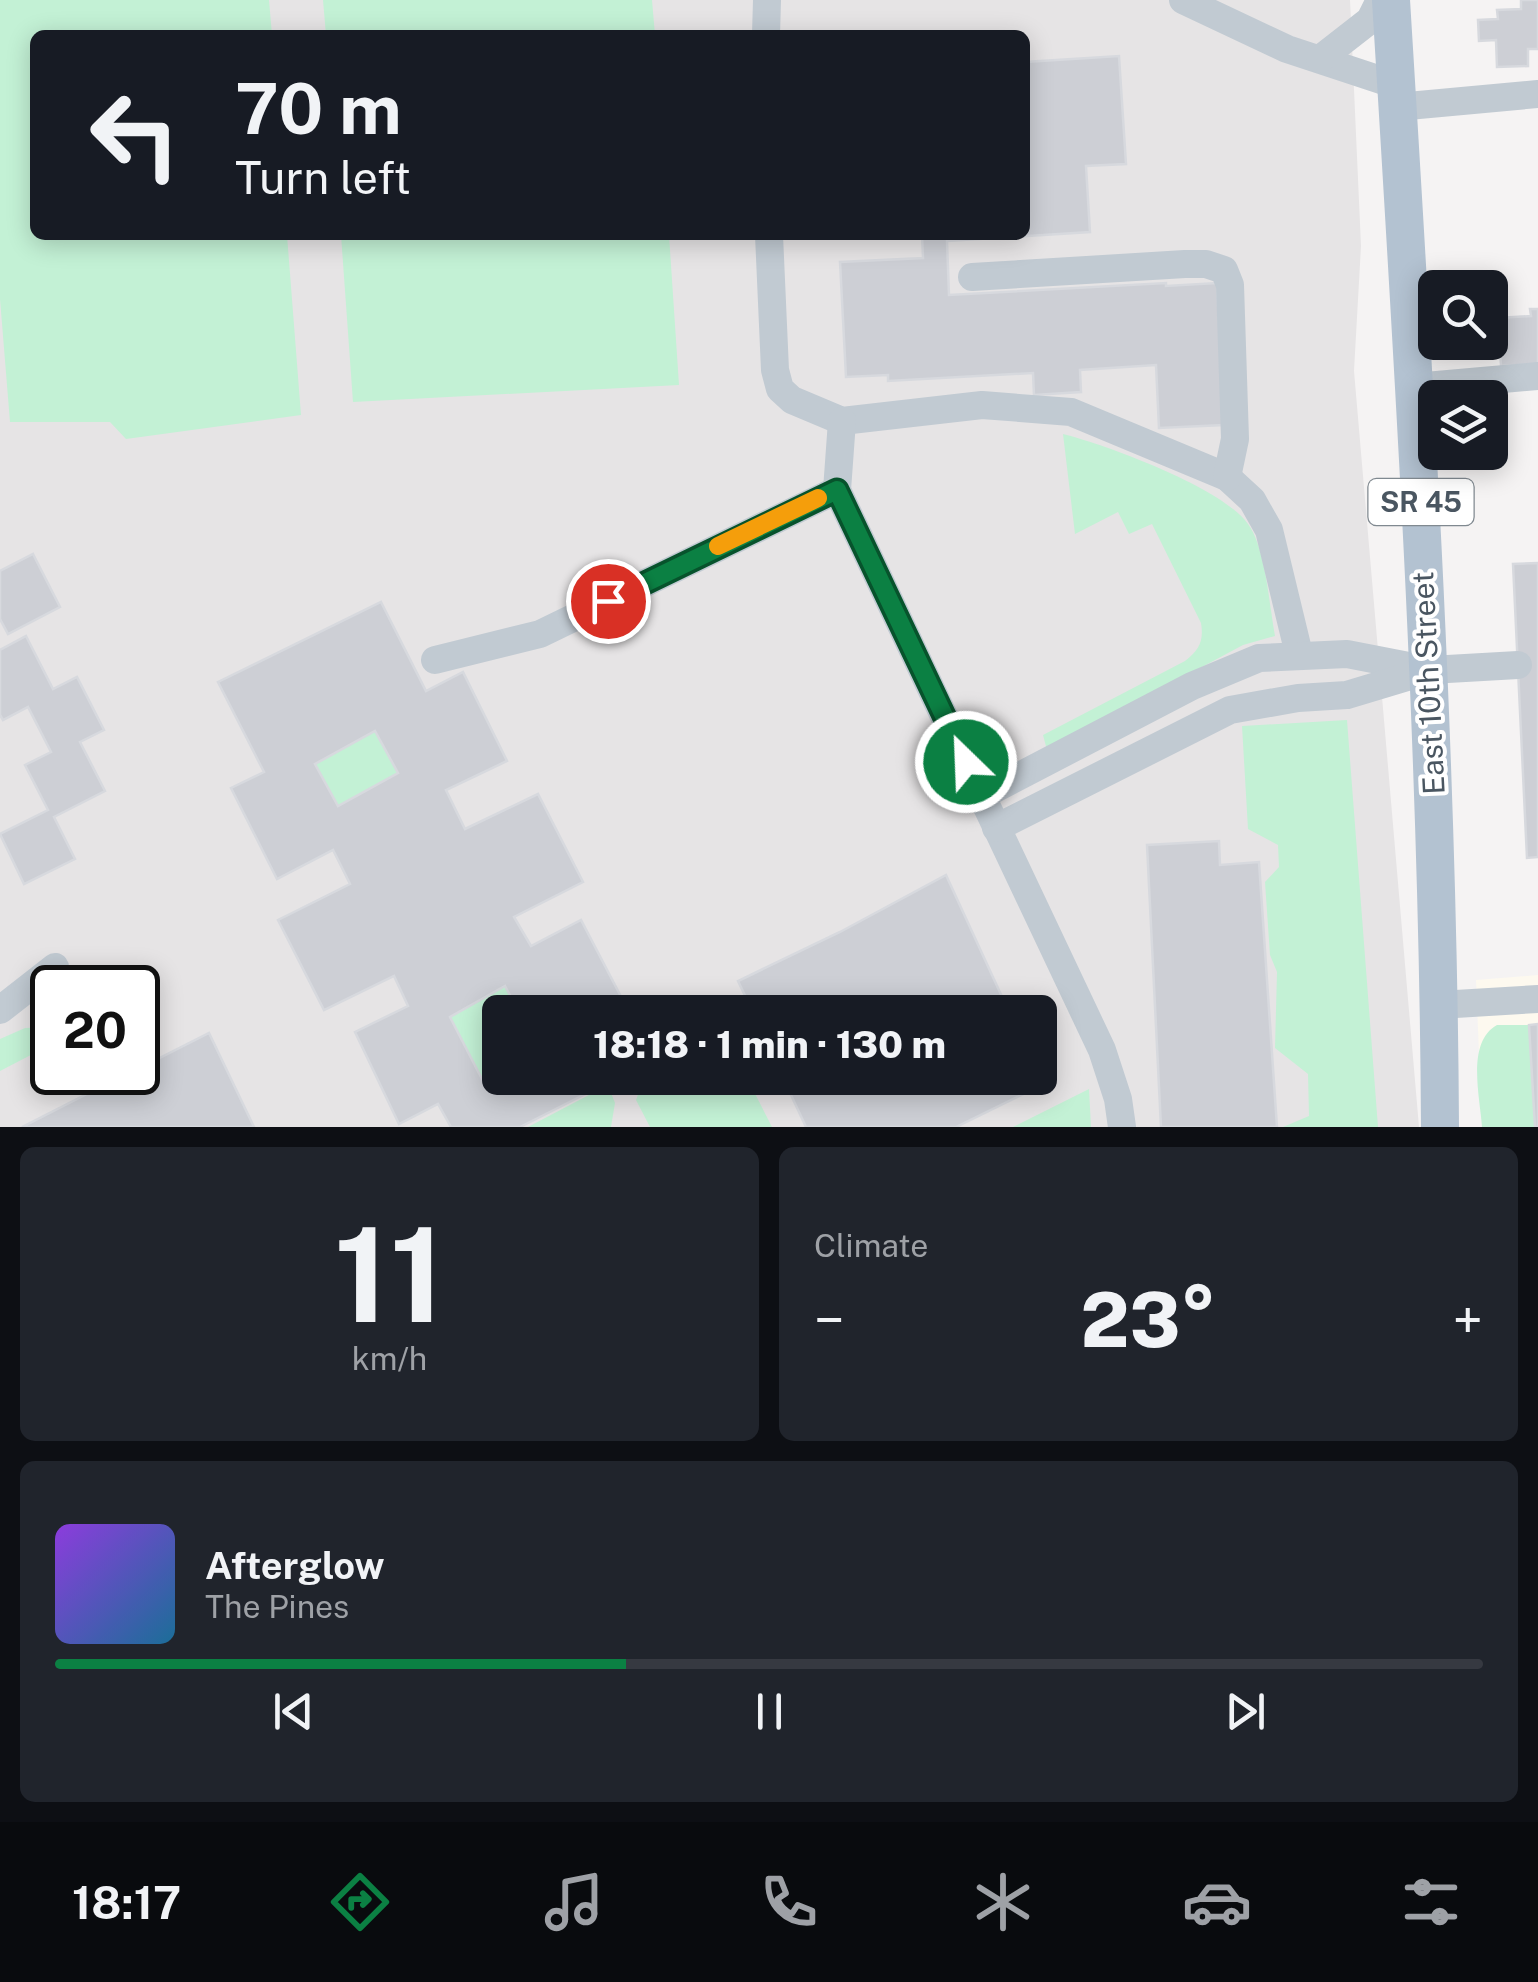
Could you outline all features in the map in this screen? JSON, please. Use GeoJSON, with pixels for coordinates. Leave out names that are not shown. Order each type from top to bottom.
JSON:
{"type":"FeatureCollection","features":[{"type":"Feature","properties":{"kind":"main road","name":"East 10th Street"},"geometry":{"type":"LineString","coordinates":[[1391,0],[1430,670],[1440,1127]]}},
{"type":"Feature","properties":{"kind":"lane"},"geometry":{"type":"LineString","coordinates":[[766,30],[767,0]]}},
{"type":"Feature","properties":{"kind":"lane"},"geometry":{"type":"LineString","coordinates":[[1183,0],[1397,96],[1538,94]]}},
{"type":"Feature","properties":{"kind":"lane"},"geometry":{"type":"LineString","coordinates":[[1320,60],[1370,20],[1380,0]]}},
{"type":"Feature","properties":{"kind":"lane"},"geometry":{"type":"LineString","coordinates":[[769,240],[775,370],[780,389],[792,400],[842,421],[982,406],[1071,412],[1227,477],[1252,500],[1269,530],[1298,654]]}},
{"type":"Feature","properties":{"kind":"lane"},"geometry":{"type":"LineString","coordinates":[[972,276],[1185,264],[1206,264],[1224,270],[1230,284],[1235,438],[1227,477]]}},
{"type":"Feature","properties":{"kind":"lane"},"geometry":{"type":"LineString","coordinates":[[1414,387],[1538,376]]}},
{"type":"Feature","properties":{"kind":"lane"},"geometry":{"type":"LineString","coordinates":[[842,421],[837,490],[1102,1050],[1118,1098],[1122,1127]]}},
{"type":"Feature","properties":{"kind":"lane"},"geometry":{"type":"LineString","coordinates":[[436,660],[540,634],[837,490]]}},
{"type":"Feature","properties":{"kind":"lane"},"geometry":{"type":"LineString","coordinates":[[982,796],[1228,670],[1259,658],[1346,654],[1430,670],[1518,666]]}},
{"type":"Feature","properties":{"kind":"lane"},"geometry":{"type":"LineString","coordinates":[[996,828],[1230,710],[1298,698],[1347,695],[1430,670]]}},
{"type":"Feature","properties":{"kind":"lane"},"geometry":{"type":"LineString","coordinates":[[0,1010],[30,987]]}},
{"type":"Feature","properties":{"kind":"lane"},"geometry":{"type":"LineString","coordinates":[[1439,1004],[1538,999]]}},
{"type":"Feature","properties":{"kind":"shaded area"},"geometry":{"type":"Polygon","coordinates":[[[0,0],[1350,0],[1361,246],[1354,371],[1419,1127],[0,1127],[0,0]]]}},
{"type":"Feature","properties":{"kind":"shaded area"},"geometry":{"type":"Polygon","coordinates":[[[1538,975],[1538,1127],[1482,1127],[1476,980],[1538,975]]]}},
{"type":"Feature","properties":{"kind":"green space"},"geometry":{"type":"Polygon","coordinates":[[[0,0],[269,0],[272,30],[30,30],[30,240],[287,240],[301,415],[126,439],[110,422],[10,422],[0,299],[0,0]]]}},
{"type":"Feature","properties":{"kind":"green space"},"geometry":{"type":"Polygon","coordinates":[[[323,0],[652,0],[655,30],[326,30],[323,0]]]}},
{"type":"Feature","properties":{"kind":"green space"},"geometry":{"type":"Polygon","coordinates":[[[341,240],[669,240],[679,385],[353,402],[341,240]]]}},
{"type":"Feature","properties":{"kind":"green space"},"geometry":{"type":"Polygon","coordinates":[[[1063,434],[1163,470],[1235,510],[1248,524],[1259,548],[1275,636],[1243,645],[1047,750],[1043,735],[1185,661],[1197,649],[1202,635],[1201,623],[1152,524],[1129,534],[1118,512],[1075,534],[1063,434]]]}},
{"type":"Feature","properties":{"kind":"green space"},"geometry":{"type":"Polygon","coordinates":[[[1347,720],[1378,1127],[1283,1127],[1309,1116],[1308,1074],[1275,1048],[1277,972],[1270,955],[1265,882],[1279,867],[1278,845],[1248,829],[1242,726],[1347,720]]]}},
{"type":"Feature","properties":{"kind":"green space"},"geometry":{"type":"Polygon","coordinates":[[[375,731],[398,773],[338,806],[315,764],[375,731]]]}},
{"type":"Feature","properties":{"kind":"green space"},"geometry":{"type":"Polygon","coordinates":[[[505,986],[510,995],[489,995],[505,986]]]}},
{"type":"Feature","properties":{"kind":"green space"},"geometry":{"type":"Polygon","coordinates":[[[482,999],[482,1079],[450,1017],[482,999]]]}},
{"type":"Feature","properties":{"kind":"green space"},"geometry":{"type":"Polygon","coordinates":[[[1497,1025],[1529,1025],[1535,1127],[1482,1127],[1478,1057],[1487,1033],[1497,1025]]]}},
{"type":"Feature","properties":{"kind":"green space"},"geometry":{"type":"Polygon","coordinates":[[[30,1028],[30,1055],[0,1071],[0,1039],[30,1028]]]}},
{"type":"Feature","properties":{"kind":"green space"},"geometry":{"type":"Polygon","coordinates":[[[1089,1089],[1091,1127],[1013,1127],[1089,1089]]]}},
{"type":"Feature","properties":{"kind":"green space"},"geometry":{"type":"Polygon","coordinates":[[[589,1095],[612,1095],[615,1103],[611,1127],[528,1127],[589,1095]]]}},
{"type":"Feature","properties":{"kind":"green space"},"geometry":{"type":"Polygon","coordinates":[[[638,1095],[756,1095],[772,1127],[650,1127],[636,1100],[638,1095]]]}},
{"type":"Feature","properties":{"kind":"building"},"geometry":{"type":"Polygon","coordinates":[[[1521,0],[1538,0],[1538,49],[1528,49],[1528,66],[1497,67],[1496,40],[1479,41],[1478,20],[1498,19],[1497,10],[1521,9],[1521,0]]]}},
{"type":"Feature","properties":{"kind":"building"},"geometry":{"type":"Polygon","coordinates":[[[1119,56],[1126,164],[1086,166],[1090,232],[1030,236],[1030,62],[1119,56]]]}},
{"type":"Feature","properties":{"kind":"building"},"geometry":{"type":"Polygon","coordinates":[[[922,240],[963,240],[947,241],[949,295],[1217,283],[1224,425],[1159,428],[1156,365],[1080,370],[1081,392],[1034,395],[1033,373],[888,381],[888,375],[846,377],[840,262],[923,258],[922,240]]]}},
{"type":"Feature","properties":{"kind":"building"},"geometry":{"type":"Polygon","coordinates":[[[1530,309],[1538,309],[1538,364],[1501,366],[1501,360],[1508,360],[1508,317],[1531,316],[1530,309]]]}},
{"type":"Feature","properties":{"kind":"building"},"geometry":{"type":"Polygon","coordinates":[[[33,554],[60,607],[8,634],[0,619],[0,571],[33,554]]]}},
{"type":"Feature","properties":{"kind":"building"},"geometry":{"type":"Polygon","coordinates":[[[1538,563],[1538,857],[1527,858],[1513,564],[1538,563]]]}},
{"type":"Feature","properties":{"kind":"building"},"geometry":{"type":"Polygon","coordinates":[[[381,602],[426,691],[463,672],[507,761],[446,790],[465,829],[538,794],[583,882],[514,917],[531,946],[581,920],[620,995],[510,995],[505,986],[482,995],[482,999],[450,1017],[482,1079],[482,1095],[583,1095],[520,1127],[451,1127],[438,1104],[399,1124],[355,1032],[408,1006],[394,976],[324,1010],[278,920],[350,884],[333,850],[277,879],[231,788],[264,772],[218,682],[381,602]],[[375,731],[315,764],[338,806],[398,773],[375,731]]]}},
{"type":"Feature","properties":{"kind":"building"},"geometry":{"type":"Polygon","coordinates":[[[26,636],[53,689],[77,677],[104,730],[80,742],[105,791],[54,817],[75,859],[24,884],[0,834],[48,810],[25,765],[51,752],[28,707],[3,720],[0,715],[0,650],[26,636]]]}},
{"type":"Feature","properties":{"kind":"building"},"geometry":{"type":"Polygon","coordinates":[[[1219,841],[1220,865],[1259,862],[1277,1127],[1161,1127],[1147,845],[1219,841]]]}},
{"type":"Feature","properties":{"kind":"building"},"geometry":{"type":"Polygon","coordinates":[[[946,875],[1001,995],[745,995],[738,981],[946,875]]]}},
{"type":"Feature","properties":{"kind":"building"},"geometry":{"type":"Polygon","coordinates":[[[1538,1024],[1538,1127],[1535,1127],[1529,1025],[1538,1024]]]}},
{"type":"Feature","properties":{"kind":"building"},"geometry":{"type":"Polygon","coordinates":[[[209,1033],[254,1127],[22,1127],[85,1095],[160,1095],[160,1058],[209,1033]]]}},
{"type":"Feature","properties":{"kind":"building"},"geometry":{"type":"Polygon","coordinates":[[[791,1095],[1022,1095],[956,1127],[806,1127],[791,1095]]]}},
{"type":"Feature","properties":{"kind":"slow traffic"},"geometry":{"type":"LineString","coordinates":[[718,546],[818,498]]}},
{"type":"Feature","properties":{"kind":"route"},"geometry":{"type":"LineString","coordinates":[[608,601],[837,490],[966,762]]}}]}
